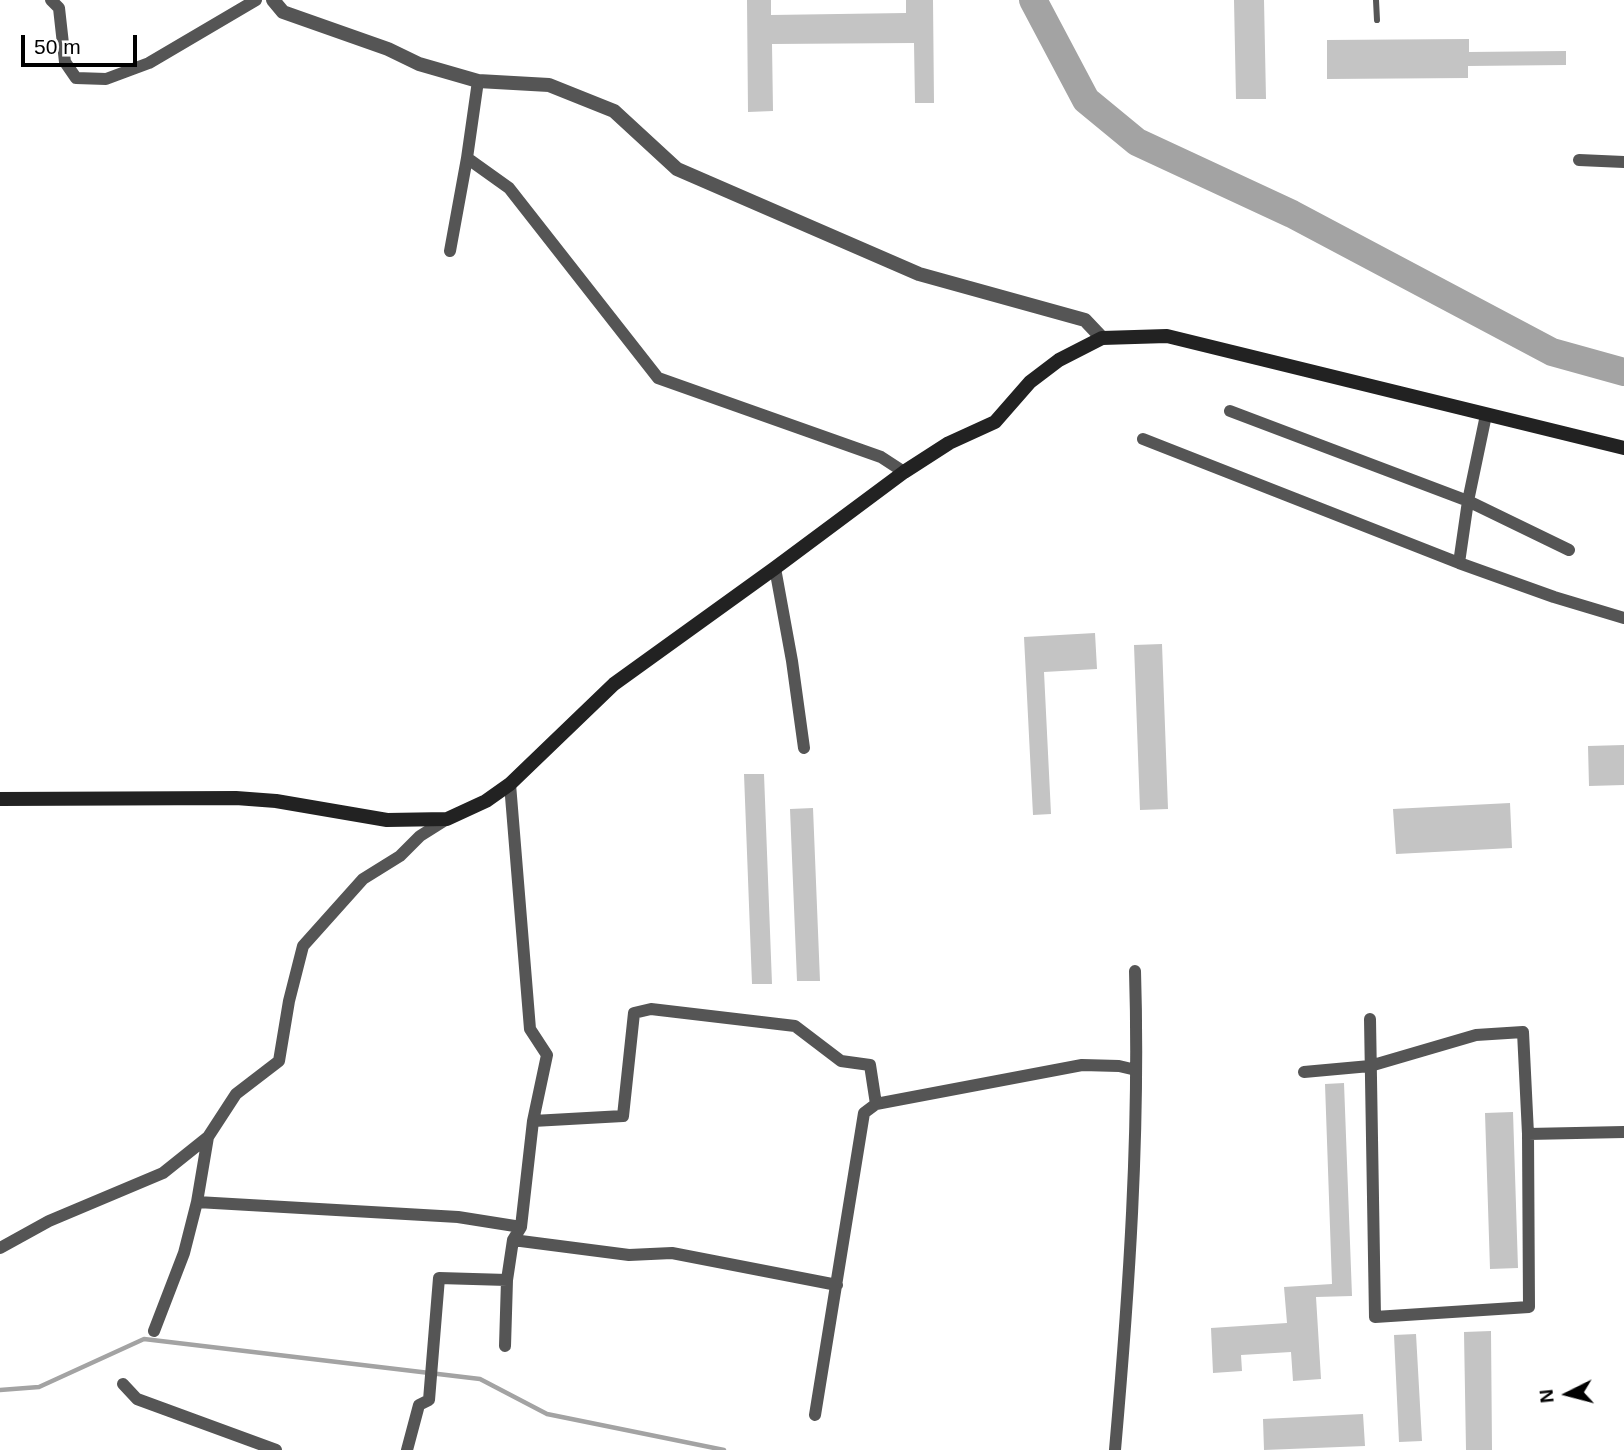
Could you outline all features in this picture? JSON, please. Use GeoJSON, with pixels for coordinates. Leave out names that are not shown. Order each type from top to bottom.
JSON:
{"type":"FeatureCollection","features":[{"type":"Feature","properties":{"kind":"main road"},"geometry":{"type":"LineString","coordinates":[[0,799],[236,798],[276,801],[387,820],[447,819],[486,801],[510,784],[614,684],[904,472],[949,443],[995,422],[1030,382],[1049,367],[1102,338],[1167,336],[1624,448]]}},
{"type":"Feature","properties":{"kind":"street"},"geometry":{"type":"LineString","coordinates":[[51,0],[59,9],[65,62],[76,78],[106,79],[149,63],[256,0]]}},
{"type":"Feature","properties":{"kind":"street"},"geometry":{"type":"LineString","coordinates":[[273,0],[283,12],[388,49],[419,64],[478,81],[549,85],[614,111],[677,169],[919,274],[1085,320],[1102,338]]}},
{"type":"Feature","properties":{"kind":"street"},"geometry":{"type":"LineString","coordinates":[[450,251],[478,81]]}},
{"type":"Feature","properties":{"kind":"street"},"geometry":{"type":"LineString","coordinates":[[467,158],[509,188],[658,378],[881,457],[904,472]]}},
{"type":"Feature","properties":{"kind":"street"},"geometry":{"type":"LineString","coordinates":[[1579,160],[1624,162]]}},
{"type":"Feature","properties":{"kind":"street"},"geometry":{"type":"LineString","coordinates":[[1230,411],[1468,501],[1569,550]]}},
{"type":"Feature","properties":{"kind":"street"},"geometry":{"type":"LineString","coordinates":[[1459,563],[1468,501],[1486,415]]}},
{"type":"Feature","properties":{"kind":"street"},"geometry":{"type":"LineString","coordinates":[[1143,439],[1459,563],[1554,597],[1624,618]]}},
{"type":"Feature","properties":{"kind":"street"},"geometry":{"type":"LineString","coordinates":[[775,568],[804,748]]}},
{"type":"Feature","properties":{"kind":"street"},"geometry":{"type":"LineString","coordinates":[[505,1346],[507,1280],[513,1240],[521,1227],[533,1121],[547,1055],[530,1029],[510,784]]}},
{"type":"Feature","properties":{"kind":"street"},"geometry":{"type":"LineString","coordinates":[[0,1248],[48,1221],[163,1173],[208,1137],[236,1094],[279,1061],[289,1001],[303,946],[363,879],[400,856],[420,836],[447,819]]}},
{"type":"Feature","properties":{"kind":"street"},"geometry":{"type":"LineString","coordinates":[[1115,1450],[1130,1253],[1137,1028],[1135,971]]}},
{"type":"Feature","properties":{"kind":"street"},"geometry":{"type":"LineString","coordinates":[[533,1121],[623,1116],[634,1013],[651,1009],[795,1026],[841,1061],[870,1065],[876,1104]]}},
{"type":"Feature","properties":{"kind":"street"},"geometry":{"type":"LineString","coordinates":[[1304,1072],[1370,1066],[1476,1035],[1523,1032],[1528,1134],[1530,1307],[1375,1317],[1370,1066],[1370,1019]]}},
{"type":"Feature","properties":{"kind":"street"},"geometry":{"type":"LineString","coordinates":[[815,1415],[864,1114],[876,1104],[1082,1065],[1119,1066],[1136,1070]]}},
{"type":"Feature","properties":{"kind":"street"},"geometry":{"type":"LineString","coordinates":[[1528,1134],[1624,1132]]}},
{"type":"Feature","properties":{"kind":"street"},"geometry":{"type":"LineString","coordinates":[[154,1331],[184,1253],[197,1202],[208,1137]]}},
{"type":"Feature","properties":{"kind":"street"},"geometry":{"type":"LineString","coordinates":[[197,1202],[458,1217],[521,1227]]}},
{"type":"Feature","properties":{"kind":"street"},"geometry":{"type":"LineString","coordinates":[[513,1240],[629,1255],[672,1253],[837,1285]]}},
{"type":"Feature","properties":{"kind":"street"},"geometry":{"type":"LineString","coordinates":[[407,1450],[419,1405],[429,1400],[439,1278],[507,1280]]}},
{"type":"Feature","properties":{"kind":"street"},"geometry":{"type":"LineString","coordinates":[[123,1384],[137,1399],[276,1450]]}},
{"type":"Feature","properties":{"kind":"lane"},"geometry":{"type":"LineString","coordinates":[[1376,0],[1377,20]]}},
{"type":"Feature","properties":{"kind":"building"},"geometry":{"type":"Polygon","coordinates":[[[747,0],[771,0],[771,15],[906,13],[906,0],[933,0],[934,103],[915,103],[914,43],[772,44],[773,111],[748,112],[747,0]]]}},
{"type":"Feature","properties":{"kind":"building"},"geometry":{"type":"Polygon","coordinates":[[[1234,0],[1264,0],[1266,99],[1236,99],[1234,0]]]}},
{"type":"Feature","properties":{"kind":"building"},"geometry":{"type":"Polygon","coordinates":[[[1469,39],[1469,52],[1566,51],[1566,65],[1468,66],[1468,78],[1327,79],[1327,40],[1469,39]]]}},
{"type":"Feature","properties":{"kind":"building"},"geometry":{"type":"Polygon","coordinates":[[[1095,633],[1097,669],[1044,672],[1051,814],[1033,815],[1024,637],[1095,633]]]}},
{"type":"Feature","properties":{"kind":"building"},"geometry":{"type":"Polygon","coordinates":[[[1162,644],[1168,809],[1140,810],[1134,645],[1162,644]]]}},
{"type":"Feature","properties":{"kind":"building"},"geometry":{"type":"Polygon","coordinates":[[[1624,745],[1624,785],[1589,786],[1588,746],[1624,745]]]}},
{"type":"Feature","properties":{"kind":"building"},"geometry":{"type":"Polygon","coordinates":[[[744,774],[764,774],[772,984],[752,984],[744,774]]]}},
{"type":"Feature","properties":{"kind":"building"},"geometry":{"type":"Polygon","coordinates":[[[1510,803],[1512,848],[1396,854],[1393,809],[1510,803]]]}},
{"type":"Feature","properties":{"kind":"building"},"geometry":{"type":"Polygon","coordinates":[[[813,808],[820,981],[797,981],[790,809],[813,808]]]}},
{"type":"Feature","properties":{"kind":"building"},"geometry":{"type":"Polygon","coordinates":[[[1344,1083],[1352,1296],[1316,1297],[1321,1379],[1293,1381],[1291,1352],[1241,1355],[1242,1371],[1213,1373],[1211,1328],[1287,1323],[1284,1287],[1332,1284],[1325,1084],[1344,1083]]]}},
{"type":"Feature","properties":{"kind":"building"},"geometry":{"type":"Polygon","coordinates":[[[1513,1112],[1518,1268],[1490,1269],[1485,1113],[1513,1112]]]}},
{"type":"Feature","properties":{"kind":"building"},"geometry":{"type":"Polygon","coordinates":[[[1491,1331],[1492,1450],[1466,1450],[1464,1332],[1491,1331]]]}},
{"type":"Feature","properties":{"kind":"building"},"geometry":{"type":"Polygon","coordinates":[[[1416,1334],[1422,1441],[1399,1442],[1394,1335],[1416,1334]]]}},
{"type":"Feature","properties":{"kind":"building"},"geometry":{"type":"Polygon","coordinates":[[[1363,1414],[1365,1446],[1264,1450],[1263,1419],[1363,1414]]]}},
{"type":"Feature","properties":{"kind":"waterway"},"geometry":{"type":"LineString","coordinates":[[1033,0],[1086,100],[1137,142],[1292,214],[1552,352],[1624,372]]}},
{"type":"Feature","properties":{"kind":"waterway"},"geometry":{"type":"LineString","coordinates":[[0,1390],[39,1387],[144,1339],[480,1379],[547,1414],[724,1450]]}}]}
